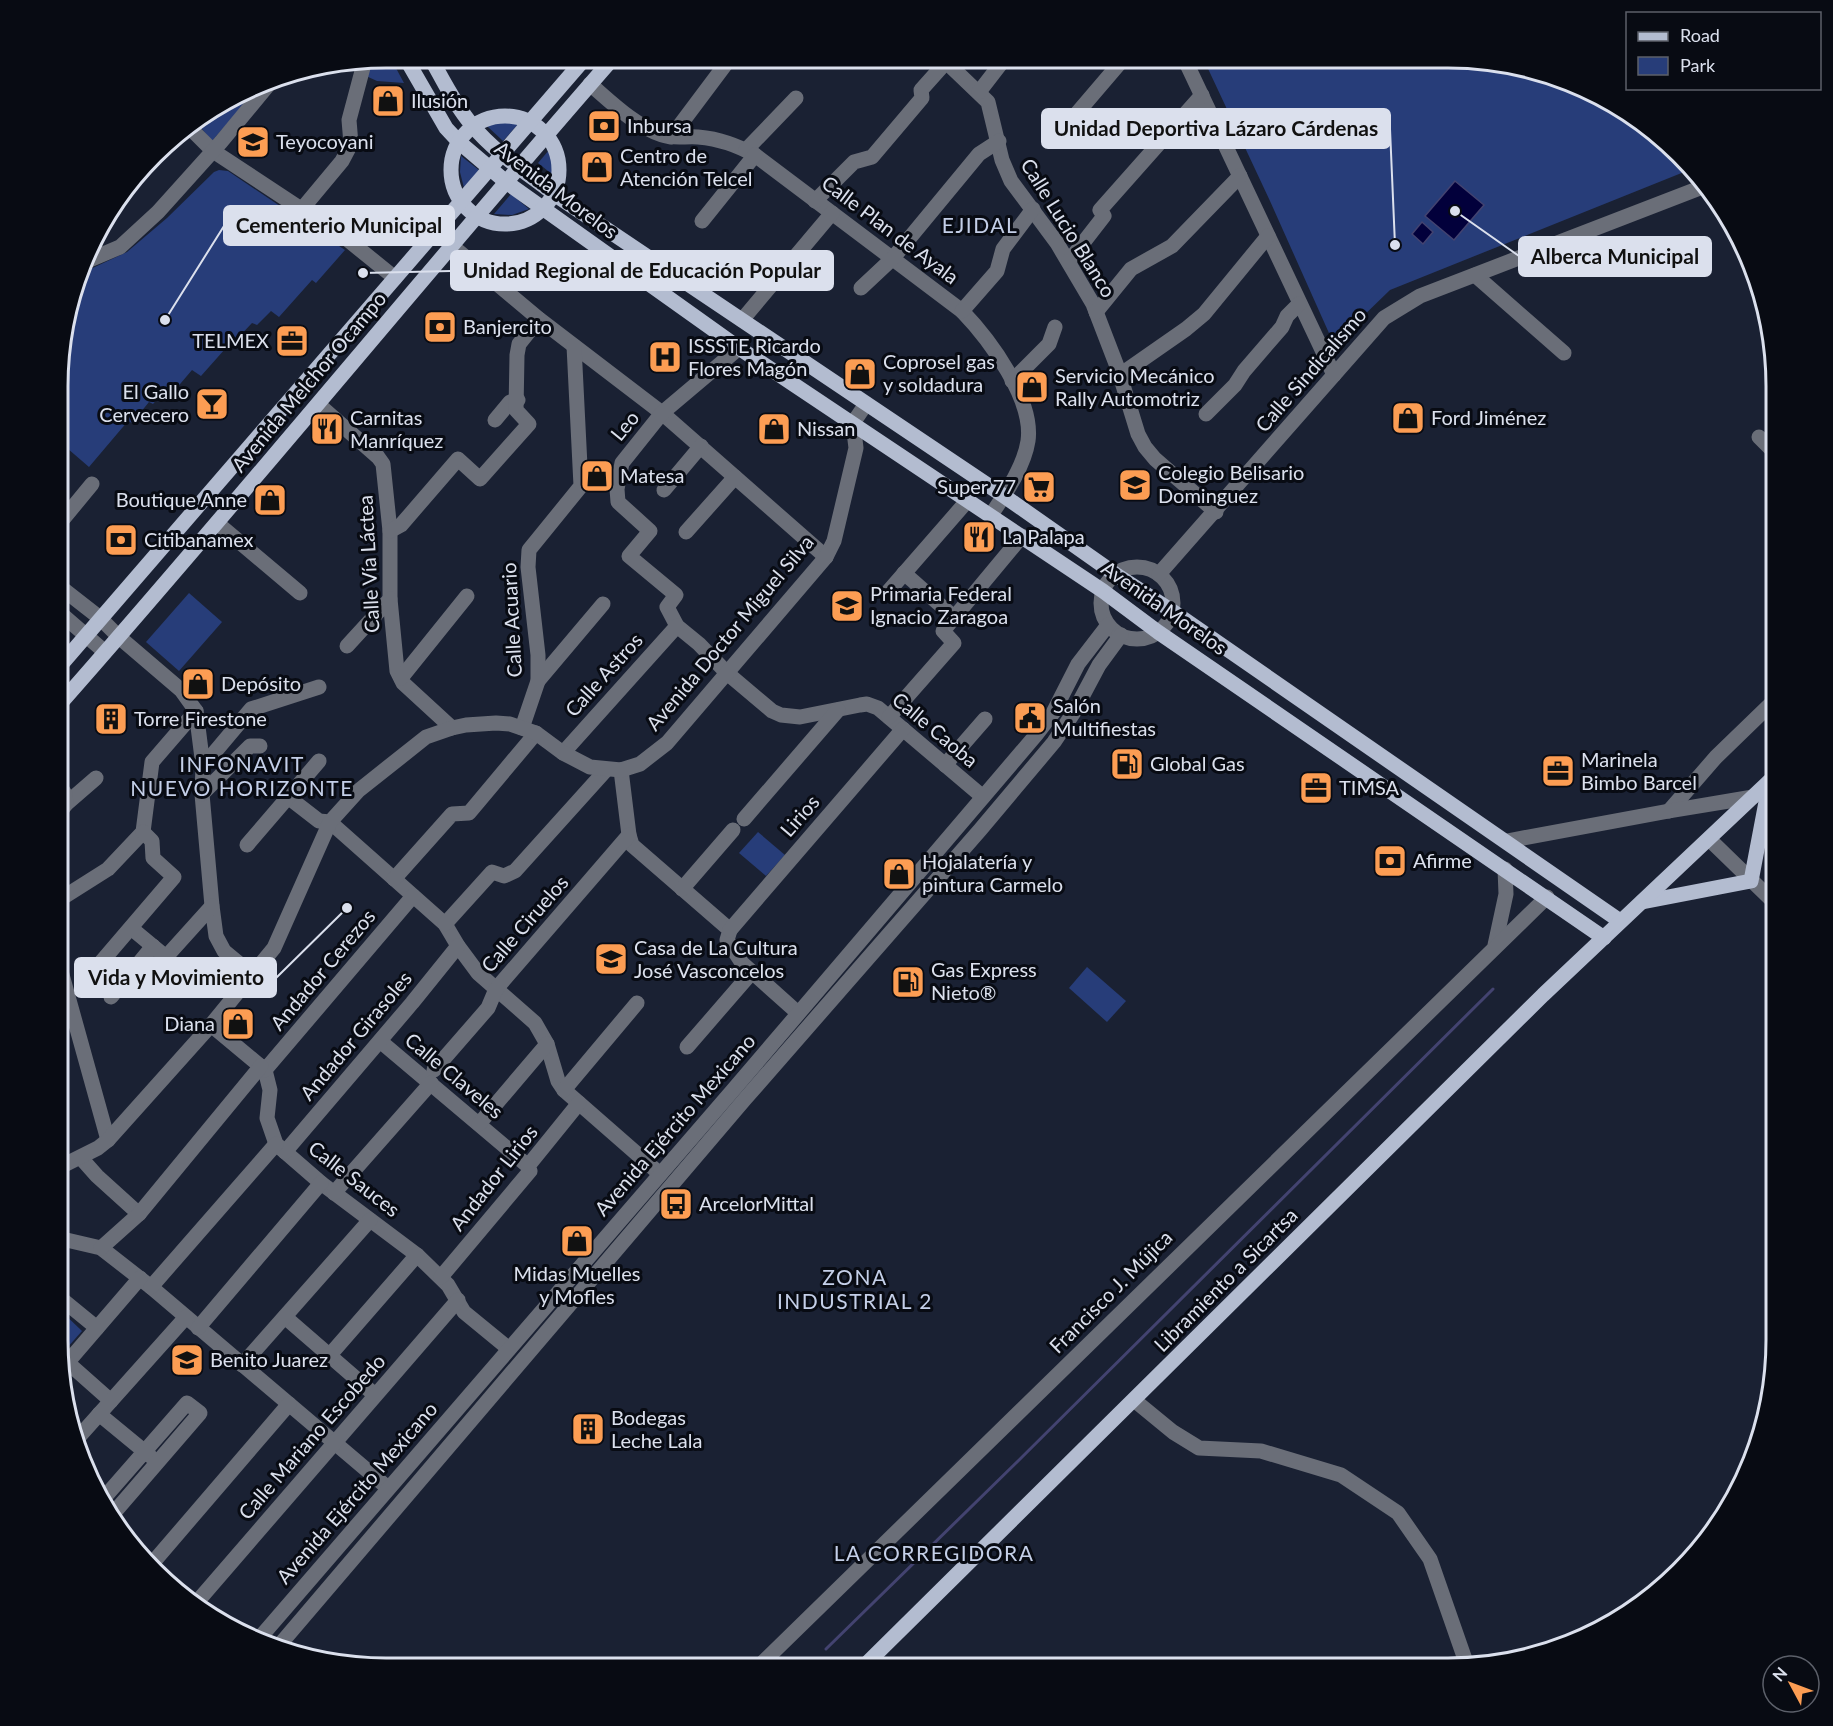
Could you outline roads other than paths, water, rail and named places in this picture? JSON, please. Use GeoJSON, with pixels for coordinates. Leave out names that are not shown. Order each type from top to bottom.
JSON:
{"type":"FeatureCollection","features":[{"type":"Feature","properties":{"kind":"main road","name":"Avenida Morelos"},"geometry":{"type":"LineString","coordinates":[[411,67],[446,128],[506,182],[740,348],[1103,591],[1158,632],[1604,938]]}},
{"type":"Feature","properties":{"kind":"main road","name":"Avenida Morelos"},"geometry":{"type":"LineString","coordinates":[[436,67],[473,127],[502,155],[555,194],[1004,496],[1408,772],[1620,921]]}},
{"type":"Feature","properties":{"kind":"main road","name":"Avenida Melchor Ocampo"},"geometry":{"type":"LineString","coordinates":[[67,658],[577,67]]}},
{"type":"Feature","properties":{"kind":"main road","name":"Avenida Melchor Ocampo"},"geometry":{"type":"LineString","coordinates":[[67,696],[319,405],[451,245],[605,67]]}},
{"type":"Feature","properties":{"kind":"main road"},"geometry":{"type":"LineString","coordinates":[[501,116],[516,117],[530,122],[547,135],[554,144],[560,167],[555,194],[544,209],[529,220],[511,225],[493,224],[476,216],[461,203],[452,183],[454,152],[459,142],[473,127],[486,119],[501,116]]}},
{"type":"Feature","properties":{"kind":"main road"},"geometry":{"type":"LineString","coordinates":[[368,310],[385,326]]}},
{"type":"Feature","properties":{"kind":"main road"},"geometry":{"type":"LineString","coordinates":[[159,550],[179,567]]}},
{"type":"Feature","properties":{"kind":"main road"},"geometry":{"type":"LineString","coordinates":[[1393,792],[1408,772]]}},
{"type":"Feature","properties":{"kind":"main road","name":"Libramiento a Sicartsa"},"geometry":{"type":"LineString","coordinates":[[872,1658],[1534,1004],[1766,785]]}},
{"type":"Feature","properties":{"kind":"main road"},"geometry":{"type":"LineString","coordinates":[[1640,902],[1751,880],[1766,810]]}},
{"type":"Feature","properties":{"kind":"street"},"geometry":{"type":"LineString","coordinates":[[671,137],[724,67]]}},
{"type":"Feature","properties":{"kind":"street"},"geometry":{"type":"LineString","coordinates":[[815,201],[854,162],[872,157],[922,98],[921,90],[937,67]]}},
{"type":"Feature","properties":{"kind":"street","name":"Calle Lucio Blanco"},"geometry":{"type":"LineString","coordinates":[[952,67],[988,102],[1002,160],[1011,181],[1034,210],[1087,291],[1120,375],[1138,434],[1145,447],[1155,459],[1216,512]]}},
{"type":"Feature","properties":{"kind":"street"},"geometry":{"type":"LineString","coordinates":[[979,92],[998,67]]}},
{"type":"Feature","properties":{"kind":"street"},"geometry":{"type":"LineString","coordinates":[[1072,119],[1116,67]]}},
{"type":"Feature","properties":{"kind":"street"},"geometry":{"type":"LineString","coordinates":[[1188,67],[1334,375]]}},
{"type":"Feature","properties":{"kind":"street"},"geometry":{"type":"LineString","coordinates":[[302,209],[342,161],[351,144],[349,120],[363,68]]}},
{"type":"Feature","properties":{"kind":"street","name":"Calle Plan de Ayala"},"geometry":{"type":"LineString","coordinates":[[590,84],[624,114],[651,130],[671,137],[715,139],[732,143],[750,153],[962,310],[980,330],[1012,381],[1023,405],[1028,439],[1024,457],[1004,496],[991,515]]}},
{"type":"Feature","properties":{"kind":"street"},"geometry":{"type":"LineString","coordinates":[[95,258],[120,247],[159,212],[261,93]]}},
{"type":"Feature","properties":{"kind":"street"},"geometry":{"type":"LineString","coordinates":[[1069,261],[1104,216],[1100,210],[1202,95]]}},
{"type":"Feature","properties":{"kind":"street"},"geometry":{"type":"LineString","coordinates":[[702,221],[750,153],[796,98]]}},
{"type":"Feature","properties":{"kind":"street"},"geometry":{"type":"LineString","coordinates":[[194,132],[213,151],[348,240],[395,278]]}},
{"type":"Feature","properties":{"kind":"street"},"geometry":{"type":"LineString","coordinates":[[861,288],[892,258],[979,154],[999,141]]}},
{"type":"Feature","properties":{"kind":"street"},"geometry":{"type":"LineString","coordinates":[[1096,312],[1131,269],[1172,246],[1240,176]]}},
{"type":"Feature","properties":{"kind":"street","name":"Calle Sindicalismo"},"geometry":{"type":"LineString","coordinates":[[1159,574],[1216,512],[1384,318],[1420,296],[1697,189]]}},
{"type":"Feature","properties":{"kind":"street"},"geometry":{"type":"LineString","coordinates":[[962,310],[998,271],[1003,249],[1034,210]]}},
{"type":"Feature","properties":{"kind":"street"},"geometry":{"type":"LineString","coordinates":[[742,320],[832,213]]}},
{"type":"Feature","properties":{"kind":"street"},"geometry":{"type":"LineString","coordinates":[[1120,375],[1204,314],[1268,236]]}},
{"type":"Feature","properties":{"kind":"street"},"geometry":{"type":"LineString","coordinates":[[451,245],[539,320],[662,413],[826,557]]}},
{"type":"Feature","properties":{"kind":"street"},"geometry":{"type":"LineString","coordinates":[[1475,275],[1564,353]]}},
{"type":"Feature","properties":{"kind":"street"},"geometry":{"type":"LineString","coordinates":[[1206,414],[1235,386],[1244,371],[1299,304]]}},
{"type":"Feature","properties":{"kind":"street"},"geometry":{"type":"LineString","coordinates":[[390,531],[402,525],[458,459],[480,479],[529,424],[516,410],[518,400],[517,355],[519,344],[539,320]]}},
{"type":"Feature","properties":{"kind":"street"},"geometry":{"type":"LineString","coordinates":[[1012,381],[1049,344],[1055,327]]}},
{"type":"Feature","properties":{"kind":"street","name":"Calle Acuario"},"geometry":{"type":"LineString","coordinates":[[529,730],[538,681],[538,655],[528,567],[529,550],[581,486],[574,346]]}},
{"type":"Feature","properties":{"kind":"street","name":"Leo"},"geometry":{"type":"LineString","coordinates":[[676,626],[667,608],[676,595],[629,556],[650,531],[618,502],[617,489],[622,464],[662,413],[740,348]]}},
{"type":"Feature","properties":{"kind":"street"},"geometry":{"type":"LineString","coordinates":[[495,420],[510,402],[518,400]]}},
{"type":"Feature","properties":{"kind":"street"},"geometry":{"type":"LineString","coordinates":[[853,423],[866,404]]}},
{"type":"Feature","properties":{"kind":"street","name":"Calle Vía Láctea"},"geometry":{"type":"LineString","coordinates":[[319,405],[383,464],[390,531],[390,598],[396,660],[401,678]]}},
{"type":"Feature","properties":{"kind":"street","name":"Avenida Doctor Miguel Silva"},"geometry":{"type":"LineString","coordinates":[[614,770],[640,764],[656,753],[727,674],[826,557],[834,541],[856,448],[853,423]]}},
{"type":"Feature","properties":{"kind":"street"},"geometry":{"type":"LineString","coordinates":[[1759,437],[1766,444]]}},
{"type":"Feature","properties":{"kind":"street"},"geometry":{"type":"LineString","coordinates":[[664,490],[700,446]]}},
{"type":"Feature","properties":{"kind":"street"},"geometry":{"type":"LineString","coordinates":[[686,532],[735,477]]}},
{"type":"Feature","properties":{"kind":"street"},"geometry":{"type":"LineString","coordinates":[[67,515],[92,484]]}},
{"type":"Feature","properties":{"kind":"street"},"geometry":{"type":"LineString","coordinates":[[887,593],[968,500]]}},
{"type":"Feature","properties":{"kind":"street"},"geometry":{"type":"LineString","coordinates":[[217,523],[300,593]]}},
{"type":"Feature","properties":{"kind":"street"},"geometry":{"type":"LineString","coordinates":[[889,717],[954,643],[944,631],[1022,536]]}},
{"type":"Feature","properties":{"kind":"street"},"geometry":{"type":"LineString","coordinates":[[1137,567],[1159,574],[1171,591],[1173,601],[1169,619],[1158,632],[1140,639],[1121,636],[1108,625],[1102,612],[1103,591],[1115,574],[1125,569],[1137,567]]}},
{"type":"Feature","properties":{"kind":"street"},"geometry":{"type":"LineString","coordinates":[[904,573],[955,618]]}},
{"type":"Feature","properties":{"kind":"street"},"geometry":{"type":"LineString","coordinates":[[67,592],[100,618],[181,690],[196,711],[203,766],[202,794],[216,936],[224,951],[254,975]]}},
{"type":"Feature","properties":{"kind":"street"},"geometry":{"type":"LineString","coordinates":[[452,728],[401,678],[467,596]]}},
{"type":"Feature","properties":{"kind":"street"},"geometry":{"type":"LineString","coordinates":[[347,646],[390,598]]}},
{"type":"Feature","properties":{"kind":"street"},"geometry":{"type":"LineString","coordinates":[[538,681],[603,604]]}},
{"type":"Feature","properties":{"kind":"street"},"geometry":{"type":"LineString","coordinates":[[67,619],[105,652]]}},
{"type":"Feature","properties":{"kind":"street","name":"Avenida Ejército Mexicano"},"geometry":{"type":"LineString","coordinates":[[282,1642],[604,1264],[739,1094],[798,1013],[1022,752],[1053,713],[1078,664],[1108,625]]}},
{"type":"Feature","properties":{"kind":"street","name":"Calle Caoba"},"geometry":{"type":"LineString","coordinates":[[676,626],[699,644],[727,674],[758,701],[781,715],[800,717],[867,704],[878,708],[983,797]]}},
{"type":"Feature","properties":{"kind":"street","name":"Calle Astros"},"geometry":{"type":"LineString","coordinates":[[563,753],[676,626]]}},
{"type":"Feature","properties":{"kind":"street","name":"Avenida Ejército Mexicano"},"geometry":{"type":"LineString","coordinates":[[263,1634],[660,1174],[739,1094],[906,915],[1060,734],[1099,665],[1121,636]]}},
{"type":"Feature","properties":{"kind":"street"},"geometry":{"type":"LineString","coordinates":[[203,766],[251,709],[319,687]]}},
{"type":"Feature","properties":{"kind":"street"},"geometry":{"type":"LineString","coordinates":[[1669,811],[1716,757],[1766,709]]}},
{"type":"Feature","properties":{"kind":"street"},"geometry":{"type":"LineString","coordinates":[[67,895],[108,869],[142,832],[153,762],[196,711]]}},
{"type":"Feature","properties":{"kind":"street"},"geometry":{"type":"LineString","coordinates":[[682,889],[838,711]]}},
{"type":"Feature","properties":{"kind":"street"},"geometry":{"type":"LineString","coordinates":[[945,765],[985,719]]}},
{"type":"Feature","properties":{"kind":"street"},"geometry":{"type":"LineString","coordinates":[[67,1164],[81,1158],[108,1140],[254,975],[274,948],[330,822],[358,791],[426,737],[452,728],[496,723],[510,724],[529,730],[563,753],[590,767],[614,770]]}},
{"type":"Feature","properties":{"kind":"street"},"geometry":{"type":"LineString","coordinates":[[1045,723],[1060,734]]}},
{"type":"Feature","properties":{"kind":"street","name":"Lirios"},"geometry":{"type":"LineString","coordinates":[[730,930],[903,729]]}},
{"type":"Feature","properties":{"kind":"street"},"geometry":{"type":"LineString","coordinates":[[394,879],[453,813],[469,813],[529,730]]}},
{"type":"Feature","properties":{"kind":"street"},"geometry":{"type":"LineString","coordinates":[[202,794],[250,746],[260,746]]}},
{"type":"Feature","properties":{"kind":"street"},"geometry":{"type":"LineString","coordinates":[[1022,752],[1035,764]]}},
{"type":"Feature","properties":{"kind":"street"},"geometry":{"type":"LineString","coordinates":[[247,845],[319,760]]}},
{"type":"Feature","properties":{"kind":"street"},"geometry":{"type":"LineString","coordinates":[[614,770],[629,835],[636,849],[730,930],[727,940],[742,963],[798,1013]]}},
{"type":"Feature","properties":{"kind":"street"},"geometry":{"type":"LineString","coordinates":[[445,924],[492,872],[504,876],[515,871],[614,770]]}},
{"type":"Feature","properties":{"kind":"street"},"geometry":{"type":"LineString","coordinates":[[67,804],[96,778]]}},
{"type":"Feature","properties":{"kind":"street"},"geometry":{"type":"LineString","coordinates":[[288,796],[319,821],[330,822],[445,924],[478,973],[535,1023],[547,1044],[558,1081],[564,1090],[660,1174]]}},
{"type":"Feature","properties":{"kind":"street"},"geometry":{"type":"LineString","coordinates":[[1507,842],[1754,797]]}},
{"type":"Feature","properties":{"kind":"street"},"geometry":{"type":"LineString","coordinates":[[97,966],[174,877],[153,858],[152,841],[142,832]]}},
{"type":"Feature","properties":{"kind":"street","name":"Calle Ciruelos"},"geometry":{"type":"LineString","coordinates":[[334,1193],[488,1008],[496,989],[629,835]]}},
{"type":"Feature","properties":{"kind":"street"},"geometry":{"type":"LineString","coordinates":[[1708,839],[1766,894]]}},
{"type":"Feature","properties":{"kind":"street"},"geometry":{"type":"LineString","coordinates":[[1495,945],[1506,894],[1505,869]]}},
{"type":"Feature","properties":{"kind":"street","name":"Andador Cerezos"},"geometry":{"type":"LineString","coordinates":[[101,1248],[139,1214],[413,896]]}},
{"type":"Feature","properties":{"kind":"street","name":"Francisco J. Mújica"},"geometry":{"type":"LineString","coordinates":[[767,1658],[1495,945],[1547,897]]}},
{"type":"Feature","properties":{"kind":"street"},"geometry":{"type":"LineString","coordinates":[[893,904],[906,915]]}},
{"type":"Feature","properties":{"kind":"street"},"geometry":{"type":"LineString","coordinates":[[131,928],[166,957],[212,906]]}},
{"type":"Feature","properties":{"kind":"street"},"geometry":{"type":"LineString","coordinates":[[111,997],[153,946]]}},
{"type":"Feature","properties":{"kind":"street","name":"Andador Girasoles"},"geometry":{"type":"LineString","coordinates":[[68,1362],[97,1328],[146,1283],[281,1148],[380,1041],[458,946]]}},
{"type":"Feature","properties":{"kind":"street"},"geometry":{"type":"LineString","coordinates":[[687,1047],[752,972]]}},
{"type":"Feature","properties":{"kind":"street"},"geometry":{"type":"LineString","coordinates":[[67,996],[108,1140]]}},
{"type":"Feature","properties":{"kind":"street"},"geometry":{"type":"LineString","coordinates":[[564,1090],[637,1004]]}},
{"type":"Feature","properties":{"kind":"street"},"geometry":{"type":"LineString","coordinates":[[211,1025],[263,1068],[270,1090],[267,1118],[281,1148]]}},
{"type":"Feature","properties":{"kind":"street","name":"Calle Claveles"},"geometry":{"type":"LineString","coordinates":[[380,1041],[433,1076],[479,1124],[528,1166]]}},
{"type":"Feature","properties":{"kind":"street"},"geometry":{"type":"LineString","coordinates":[[479,1124],[547,1044]]}},
{"type":"Feature","properties":{"kind":"street","name":"Andador Lirios"},"geometry":{"type":"LineString","coordinates":[[441,1277],[530,1171],[528,1166],[579,1103]]}},
{"type":"Feature","properties":{"kind":"street","name":"Calle Sauces"},"geometry":{"type":"LineString","coordinates":[[281,1148],[321,1183],[417,1255],[441,1277],[459,1300],[464,1312],[509,1348]]}},
{"type":"Feature","properties":{"kind":"street"},"geometry":{"type":"LineString","coordinates":[[81,1158],[97,1176],[139,1214]]}},
{"type":"Feature","properties":{"kind":"street"},"geometry":{"type":"LineString","coordinates":[[198,1328],[321,1183]]}},
{"type":"Feature","properties":{"kind":"street"},"geometry":{"type":"LineString","coordinates":[[242,1365],[370,1220]]}},
{"type":"Feature","properties":{"kind":"street"},"geometry":{"type":"LineString","coordinates":[[67,1240],[101,1248],[146,1283],[388,1488]]}},
{"type":"Feature","properties":{"kind":"street"},"geometry":{"type":"LineString","coordinates":[[591,1253],[604,1264]]}},
{"type":"Feature","properties":{"kind":"street"},"geometry":{"type":"LineString","coordinates":[[329,1356],[417,1255]]}},
{"type":"Feature","properties":{"kind":"street","name":"Calle Mariano Escobedo"},"geometry":{"type":"LineString","coordinates":[[200,1599],[459,1300]]}},
{"type":"Feature","properties":{"kind":"street"},"geometry":{"type":"LineString","coordinates":[[67,1303],[97,1328]]}},
{"type":"Feature","properties":{"kind":"street"},"geometry":{"type":"LineString","coordinates":[[81,1434],[186,1317]]}},
{"type":"Feature","properties":{"kind":"street"},"geometry":{"type":"LineString","coordinates":[[285,1317],[375,1395]]}},
{"type":"Feature","properties":{"kind":"street"},"geometry":{"type":"LineString","coordinates":[[69,1371],[111,1401]]}},
{"type":"Feature","properties":{"kind":"street"},"geometry":{"type":"LineString","coordinates":[[1134,1400],[1173,1432],[1199,1448],[1261,1451],[1341,1475],[1398,1513],[1430,1559],[1465,1658]]}},
{"type":"Feature","properties":{"kind":"street"},"geometry":{"type":"LineString","coordinates":[[107,1494],[187,1403],[200,1413],[117,1510]]}},
{"type":"Feature","properties":{"kind":"street"},"geometry":{"type":"LineString","coordinates":[[156,1560],[289,1404]]}},
{"type":"Feature","properties":{"kind":"street"},"geometry":{"type":"LineString","coordinates":[[99,1414],[157,1462]]}},
{"type":"Feature","properties":{"kind":"street"},"geometry":{"type":"LineString","coordinates":[[437,1431],[452,1442]]}},
{"type":"Feature","properties":{"kind":"street"},"geometry":{"type":"LineString","coordinates":[[285,1609],[299,1622]]}},
{"type":"Feature","properties":{"kind":"waterway"},"geometry":{"type":"LineString","coordinates":[[826,1649],[1493,989]]}},
{"type":"Feature","properties":{"kind":"place","name":"Ilusión"},"geometry":{"type":"Point","coordinates":[388,101]}},
{"type":"Feature","properties":{"kind":"place","name":"Inbursa"},"geometry":{"type":"Point","coordinates":[604,126]}},
{"type":"Feature","properties":{"kind":"place","name":"Teyocoyani"},"geometry":{"type":"Point","coordinates":[253,142]}},
{"type":"Feature","properties":{"kind":"place","name":"Centro de Atención Telcel"},"geometry":{"type":"Point","coordinates":[597,167]}},
{"type":"Feature","properties":{"kind":"place","name":"Alberca Municipal"},"geometry":{"type":"Point","coordinates":[1455,211]}},
{"type":"Feature","properties":{"kind":"place","name":"Unidad Deportiva Lázaro Cárdenas"},"geometry":{"type":"Point","coordinates":[1395,245]}},
{"type":"Feature","properties":{"kind":"place","name":"Unidad Regional de Educación Popular"},"geometry":{"type":"Point","coordinates":[363,273]}},
{"type":"Feature","properties":{"kind":"place","name":"Cementerio Municipal"},"geometry":{"type":"Point","coordinates":[165,320]}},
{"type":"Feature","properties":{"kind":"place","name":"Banjercito"},"geometry":{"type":"Point","coordinates":[440,327]}},
{"type":"Feature","properties":{"kind":"place","name":"TELMEX"},"geometry":{"type":"Point","coordinates":[292,341]}},
{"type":"Feature","properties":{"kind":"place","name":"ISSSTE Ricardo Flores Magón"},"geometry":{"type":"Point","coordinates":[665,357]}},
{"type":"Feature","properties":{"kind":"place","name":"Coprosel gas y soldadura"},"geometry":{"type":"Point","coordinates":[860,374]}},
{"type":"Feature","properties":{"kind":"place","name":"Servicio Mecánico Rally Automotriz"},"geometry":{"type":"Point","coordinates":[1032,387]}},
{"type":"Feature","properties":{"kind":"place","name":"El Gallo Cervecero"},"geometry":{"type":"Point","coordinates":[212,404]}},
{"type":"Feature","properties":{"kind":"place","name":"Ford Jiménez"},"geometry":{"type":"Point","coordinates":[1408,418]}},
{"type":"Feature","properties":{"kind":"place","name":"Carnitas Manríquez"},"geometry":{"type":"Point","coordinates":[327,429]}},
{"type":"Feature","properties":{"kind":"place","name":"Nissan"},"geometry":{"type":"Point","coordinates":[774,429]}},
{"type":"Feature","properties":{"kind":"place","name":"Matesa"},"geometry":{"type":"Point","coordinates":[597,476]}},
{"type":"Feature","properties":{"kind":"place","name":"Colegio Belisario Dominguez"},"geometry":{"type":"Point","coordinates":[1135,485]}},
{"type":"Feature","properties":{"kind":"place","name":"Super 77"},"geometry":{"type":"Point","coordinates":[1039,487]}},
{"type":"Feature","properties":{"kind":"place","name":"Boutique Anne"},"geometry":{"type":"Point","coordinates":[270,500]}},
{"type":"Feature","properties":{"kind":"place","name":"La Palapa"},"geometry":{"type":"Point","coordinates":[979,537]}},
{"type":"Feature","properties":{"kind":"place","name":"Citibanamex"},"geometry":{"type":"Point","coordinates":[121,540]}},
{"type":"Feature","properties":{"kind":"place","name":"Primaria Federal Ignacio Zaragoa"},"geometry":{"type":"Point","coordinates":[847,606]}},
{"type":"Feature","properties":{"kind":"place","name":"Depósito"},"geometry":{"type":"Point","coordinates":[198,684]}},
{"type":"Feature","properties":{"kind":"place","name":"Salón Multifiestas"},"geometry":{"type":"Point","coordinates":[1030,718]}},
{"type":"Feature","properties":{"kind":"place","name":"Torre Firestone"},"geometry":{"type":"Point","coordinates":[111,719]}},
{"type":"Feature","properties":{"kind":"place","name":"Global Gas"},"geometry":{"type":"Point","coordinates":[1127,764]}},
{"type":"Feature","properties":{"kind":"place","name":"Marinela Bimbo Barcel"},"geometry":{"type":"Point","coordinates":[1558,771]}},
{"type":"Feature","properties":{"kind":"place","name":"TIMSA"},"geometry":{"type":"Point","coordinates":[1316,788]}},
{"type":"Feature","properties":{"kind":"place","name":"Afirme"},"geometry":{"type":"Point","coordinates":[1390,861]}},
{"type":"Feature","properties":{"kind":"place","name":"Hojalatería y pintura Carmelo"},"geometry":{"type":"Point","coordinates":[899,874]}},
{"type":"Feature","properties":{"kind":"place","name":"Vida y Movimiento"},"geometry":{"type":"Point","coordinates":[347,908]}},
{"type":"Feature","properties":{"kind":"place","name":"Casa de La Cultura José Vasconcelos"},"geometry":{"type":"Point","coordinates":[611,959]}},
{"type":"Feature","properties":{"kind":"place","name":"Gas Express Nieto®"},"geometry":{"type":"Point","coordinates":[908,982]}},
{"type":"Feature","properties":{"kind":"place","name":"Diana"},"geometry":{"type":"Point","coordinates":[238,1024]}},
{"type":"Feature","properties":{"kind":"place","name":"ArcelorMittal"},"geometry":{"type":"Point","coordinates":[676,1204]}},
{"type":"Feature","properties":{"kind":"place","name":"Midas Muelles y Mofles"},"geometry":{"type":"Point","coordinates":[577,1241]}},
{"type":"Feature","properties":{"kind":"place","name":"Benito Juarez"},"geometry":{"type":"Point","coordinates":[187,1360]}},
{"type":"Feature","properties":{"kind":"place","name":"Bodegas Leche Lala"},"geometry":{"type":"Point","coordinates":[588,1429]}},
{"type":"Feature","properties":{"kind":"district","name":"EJIDAL"},"geometry":{"type":"Point","coordinates":[980,226]}},
{"type":"Feature","properties":{"kind":"district","name":"INFONAVIT NUEVO HORIZONTE"},"geometry":{"type":"Point","coordinates":[242,777]}},
{"type":"Feature","properties":{"kind":"district","name":"ZONA INDUSTRIAL 2"},"geometry":{"type":"Point","coordinates":[855,1290]}},
{"type":"Feature","properties":{"kind":"district","name":"LA CORREGIDORA"},"geometry":{"type":"Point","coordinates":[934,1554]}}]}
